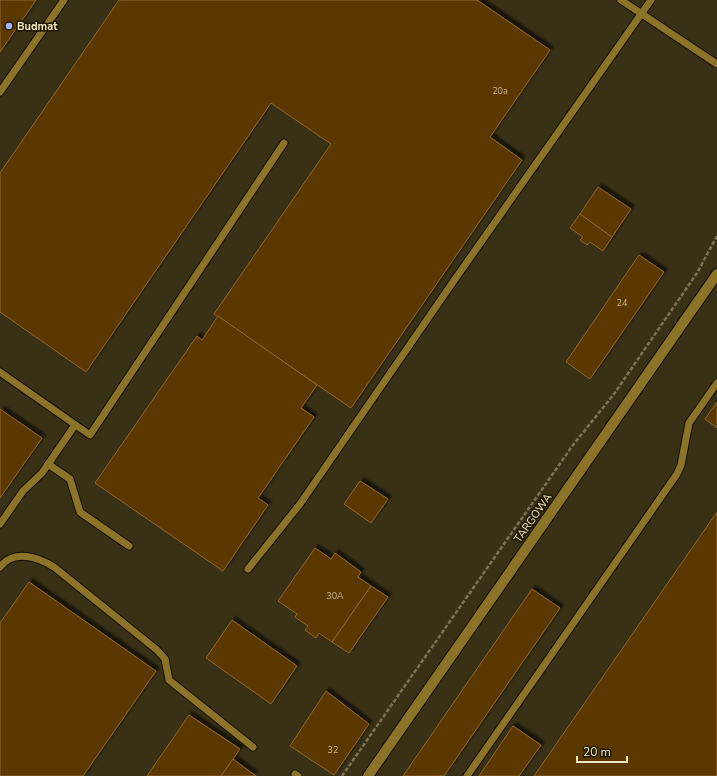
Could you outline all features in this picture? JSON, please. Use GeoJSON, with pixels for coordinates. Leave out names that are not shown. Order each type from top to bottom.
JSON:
{"type":"FeatureCollection","features":[{"type":"Feature","properties":{"kind":"street","name":"TARGOWA"},"geometry":{"type":"LineString","coordinates":[[368,776],[717,274]]}},
{"type":"Feature","properties":{"kind":"lane"},"geometry":{"type":"LineString","coordinates":[[0,92],[64,0]]}},
{"type":"Feature","properties":{"kind":"lane"},"geometry":{"type":"LineString","coordinates":[[621,0],[717,64]]}},
{"type":"Feature","properties":{"kind":"lane"},"geometry":{"type":"LineString","coordinates":[[248,569],[300,504],[453,282],[652,0]]}},
{"type":"Feature","properties":{"kind":"lane"},"geometry":{"type":"LineString","coordinates":[[0,372],[90,435],[284,143]]}},
{"type":"Feature","properties":{"kind":"lane"},"geometry":{"type":"LineString","coordinates":[[467,776],[677,474],[681,465],[690,423],[717,383]]}},
{"type":"Feature","properties":{"kind":"lane"},"geometry":{"type":"LineString","coordinates":[[0,524],[23,491],[42,473],[75,425]]}},
{"type":"Feature","properties":{"kind":"lane"},"geometry":{"type":"LineString","coordinates":[[48,464],[70,479],[80,512],[129,546]]}},
{"type":"Feature","properties":{"kind":"lane"},"geometry":{"type":"LineString","coordinates":[[0,567],[3,563],[14,558],[27,556],[41,559],[54,567],[157,650],[165,659],[169,680],[253,747]]}},
{"type":"Feature","properties":{"kind":"path"},"geometry":{"type":"LineString","coordinates":[[342,776],[573,445],[618,388],[697,273],[717,236]]}},
{"type":"Feature","properties":{"kind":"shaded area"},"geometry":{"type":"Polygon","coordinates":[[[0,0],[717,0],[717,776],[0,776],[0,0]]]}},
{"type":"Feature","properties":{"kind":"building","name":"Budmat"},"geometry":{"type":"Polygon","coordinates":[[[0,0],[36,0],[0,52],[0,0]]]}},
{"type":"Feature","properties":{"kind":"building"},"geometry":{"type":"Polygon","coordinates":[[[119,0],[477,0],[550,50],[490,137],[522,160],[351,408],[214,314],[331,144],[271,103],[86,372],[0,312],[0,173],[119,0]]]}},
{"type":"Feature","properties":{"kind":"building"},"geometry":{"type":"Polygon","coordinates":[[[598,187],[631,209],[612,237],[580,214],[598,187]]]}},
{"type":"Feature","properties":{"kind":"building"},"geometry":{"type":"Polygon","coordinates":[[[580,214],[612,237],[603,251],[590,242],[587,245],[580,240],[583,237],[570,228],[580,214]]]}},
{"type":"Feature","properties":{"kind":"building"},"geometry":{"type":"Polygon","coordinates":[[[639,255],[664,272],[590,379],[566,362],[639,255]]]}},
{"type":"Feature","properties":{"kind":"building"},"geometry":{"type":"Polygon","coordinates":[[[218,316],[317,385],[301,408],[314,417],[258,498],[268,505],[223,571],[95,483],[197,336],[202,340],[218,316]]]}},
{"type":"Feature","properties":{"kind":"building"},"geometry":{"type":"Polygon","coordinates":[[[717,402],[717,428],[705,419],[717,402]]]}},
{"type":"Feature","properties":{"kind":"building"},"geometry":{"type":"Polygon","coordinates":[[[0,409],[42,438],[0,498],[0,409]]]}},
{"type":"Feature","properties":{"kind":"building"},"geometry":{"type":"Polygon","coordinates":[[[360,481],[388,499],[371,523],[344,504],[360,481]]]}},
{"type":"Feature","properties":{"kind":"building"},"geometry":{"type":"Polygon","coordinates":[[[717,512],[717,776],[534,776],[717,512]]]}},
{"type":"Feature","properties":{"kind":"building"},"geometry":{"type":"Polygon","coordinates":[[[315,548],[331,559],[335,553],[361,572],[358,577],[371,586],[332,642],[319,633],[316,638],[305,630],[308,626],[295,617],[297,614],[278,601],[315,548]]]}},
{"type":"Feature","properties":{"kind":"building"},"geometry":{"type":"Polygon","coordinates":[[[29,582],[156,671],[83,776],[0,776],[0,623],[29,582]]]}},
{"type":"Feature","properties":{"kind":"building"},"geometry":{"type":"Polygon","coordinates":[[[371,586],[388,597],[349,653],[332,642],[371,586]]]}},
{"type":"Feature","properties":{"kind":"building"},"geometry":{"type":"Polygon","coordinates":[[[532,589],[560,608],[444,776],[403,776],[532,589]]]}},
{"type":"Feature","properties":{"kind":"building"},"geometry":{"type":"Polygon","coordinates":[[[232,620],[297,666],[271,704],[206,658],[232,620]]]}},
{"type":"Feature","properties":{"kind":"building"},"geometry":{"type":"Polygon","coordinates":[[[326,691],[369,724],[334,775],[290,746],[326,691]]]}},
{"type":"Feature","properties":{"kind":"building"},"geometry":{"type":"Polygon","coordinates":[[[189,715],[240,749],[221,776],[147,776],[189,715]]]}},
{"type":"Feature","properties":{"kind":"building"},"geometry":{"type":"Polygon","coordinates":[[[513,726],[541,745],[519,776],[479,776],[513,726]]]}},
{"type":"Feature","properties":{"kind":"building"},"geometry":{"type":"Polygon","coordinates":[[[233,759],[256,776],[221,776],[233,759]]]}},
{"type":"Feature","properties":{"kind":"place","name":"Budmat"},"geometry":{"type":"Point","coordinates":[9,26]}}]}
